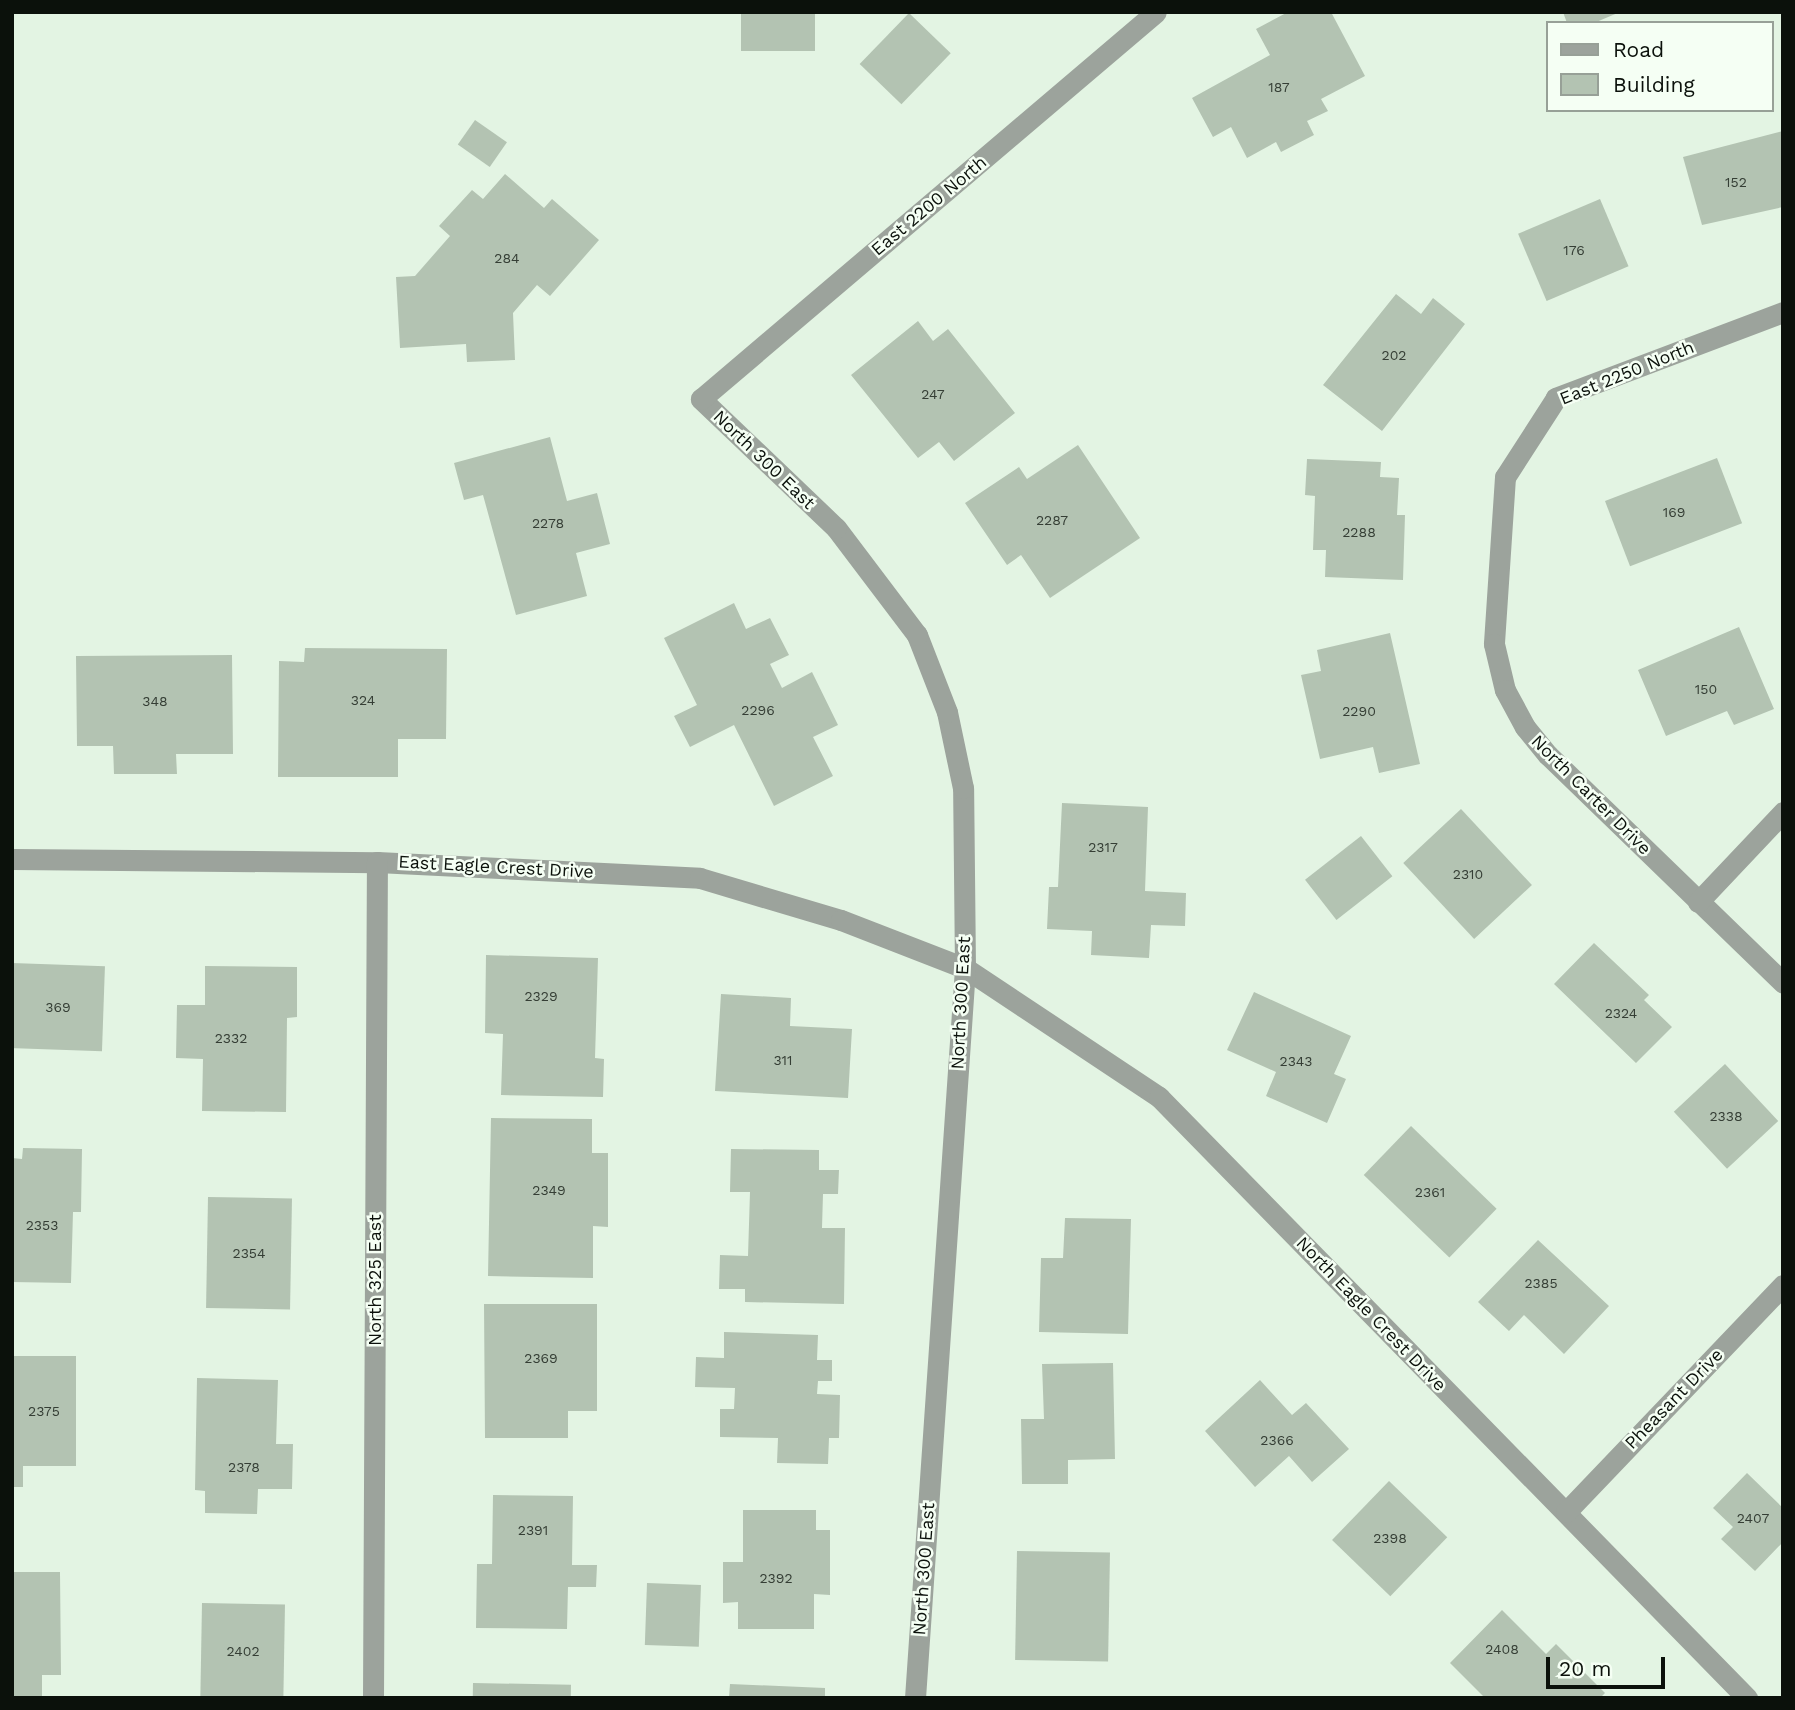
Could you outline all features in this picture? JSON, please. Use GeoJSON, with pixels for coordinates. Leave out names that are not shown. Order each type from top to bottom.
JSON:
{"type":"FeatureCollection","features":[{"type":"Feature","properties":{"kind":"street","name":"East 2200 North"},"geometry":{"type":"LineString","coordinates":[[701,400],[1156,12]]}},
{"type":"Feature","properties":{"kind":"street","name":"East 2250 North"},"geometry":{"type":"LineString","coordinates":[[1505,477],[1556,398],[1783,312]]}},
{"type":"Feature","properties":{"kind":"street","name":"North 300 East"},"geometry":{"type":"LineString","coordinates":[[701,400],[836,528],[917,635],[947,712],[963,788],[965,968],[917,1697]]}},
{"type":"Feature","properties":{"kind":"street","name":"North Carter Drive"},"geometry":{"type":"LineString","coordinates":[[1505,477],[1494,644],[1505,690],[1525,727],[1548,755],[1783,983]]}},
{"type":"Feature","properties":{"kind":"street"},"geometry":{"type":"LineString","coordinates":[[1698,902],[1783,812]]}},
{"type":"Feature","properties":{"kind":"street","name":"East Eagle Crest Drive"},"geometry":{"type":"LineString","coordinates":[[12,859],[377,862],[700,878],[841,920],[965,968]]}},
{"type":"Feature","properties":{"kind":"street","name":"North 325 East"},"geometry":{"type":"LineString","coordinates":[[373,1698],[377,862]]}},
{"type":"Feature","properties":{"kind":"street","name":"North Eagle Crest Drive"},"geometry":{"type":"LineString","coordinates":[[965,968],[1159,1097],[1746,1698]]}},
{"type":"Feature","properties":{"kind":"street","name":"Pheasant Drive"},"geometry":{"type":"LineString","coordinates":[[1566,1512],[1783,1285]]}},
{"type":"Feature","properties":{"kind":"building"},"geometry":{"type":"Polygon","coordinates":[[[741,12],[815,12],[815,51],[741,51],[741,12]]]}},
{"type":"Feature","properties":{"kind":"building"},"geometry":{"type":"Polygon","coordinates":[[[1288,12],[1331,12],[1365,76],[1321,99],[1328,111],[1307,121],[1314,135],[1281,152],[1276,142],[1247,158],[1231,127],[1213,137],[1192,98],[1270,55],[1256,29],[1288,12]]]}},
{"type":"Feature","properties":{"kind":"building"},"geometry":{"type":"Polygon","coordinates":[[[1563,12],[1620,12],[1599,21],[1566,21],[1563,12]]]}},
{"type":"Feature","properties":{"kind":"building"},"geometry":{"type":"Polygon","coordinates":[[[909,13],[951,53],[901,104],[860,64],[909,13]]]}},
{"type":"Feature","properties":{"kind":"building"},"geometry":{"type":"Polygon","coordinates":[[[475,120],[507,142],[490,167],[458,145],[475,120]]]}},
{"type":"Feature","properties":{"kind":"building"},"geometry":{"type":"Polygon","coordinates":[[[1783,131],[1783,207],[1702,225],[1683,157],[1783,131]]]}},
{"type":"Feature","properties":{"kind":"building"},"geometry":{"type":"Polygon","coordinates":[[[505,174],[544,208],[552,199],[599,240],[550,296],[537,285],[513,313],[515,360],[467,362],[466,344],[400,348],[396,277],[415,276],[450,236],[439,226],[472,190],[483,199],[505,174]]]}},
{"type":"Feature","properties":{"kind":"building"},"geometry":{"type":"Polygon","coordinates":[[[1600,199],[1629,266],[1547,301],[1518,234],[1600,199]]]}},
{"type":"Feature","properties":{"kind":"building"},"geometry":{"type":"Polygon","coordinates":[[[1396,294],[1421,314],[1433,298],[1465,324],[1382,431],[1323,385],[1396,294]]]}},
{"type":"Feature","properties":{"kind":"building"},"geometry":{"type":"Polygon","coordinates":[[[918,321],[933,341],[948,329],[1015,413],[954,461],[939,442],[918,458],[851,375],[918,321]]]}},
{"type":"Feature","properties":{"kind":"building"},"geometry":{"type":"Polygon","coordinates":[[[550,437],[567,501],[597,493],[610,544],[576,553],[587,596],[516,615],[483,495],[464,500],[454,463],[550,437]]]}},
{"type":"Feature","properties":{"kind":"building"},"geometry":{"type":"Polygon","coordinates":[[[1078,445],[1140,538],[1050,598],[1021,555],[1007,565],[965,503],[1019,467],[1027,479],[1078,445]]]}},
{"type":"Feature","properties":{"kind":"building"},"geometry":{"type":"Polygon","coordinates":[[[1717,458],[1742,523],[1630,566],[1605,501],[1717,458]]]}},
{"type":"Feature","properties":{"kind":"building"},"geometry":{"type":"Polygon","coordinates":[[[1307,459],[1381,462],[1380,477],[1399,478],[1397,515],[1405,515],[1403,580],[1325,577],[1326,550],[1313,550],[1315,496],[1305,495],[1307,459]]]}},
{"type":"Feature","properties":{"kind":"building"},"geometry":{"type":"Polygon","coordinates":[[[734,603],[746,629],[770,618],[789,655],[770,664],[782,688],[812,672],[838,725],[813,737],[833,776],[774,806],[734,725],[690,747],[674,716],[697,705],[664,638],[734,603]]]}},
{"type":"Feature","properties":{"kind":"building"},"geometry":{"type":"Polygon","coordinates":[[[1739,627],[1774,709],[1734,725],[1727,711],[1666,736],[1638,670],[1739,627]]]}},
{"type":"Feature","properties":{"kind":"building"},"geometry":{"type":"Polygon","coordinates":[[[1390,633],[1420,764],[1379,773],[1373,747],[1320,759],[1301,675],[1321,671],[1317,650],[1390,633]]]}},
{"type":"Feature","properties":{"kind":"building"},"geometry":{"type":"Polygon","coordinates":[[[305,648],[447,649],[446,739],[398,739],[398,777],[278,777],[279,661],[304,662],[305,648]]]}},
{"type":"Feature","properties":{"kind":"building"},"geometry":{"type":"Polygon","coordinates":[[[232,655],[233,754],[176,754],[177,774],[114,774],[113,746],[77,746],[76,656],[232,655]]]}},
{"type":"Feature","properties":{"kind":"building"},"geometry":{"type":"Polygon","coordinates":[[[1062,803],[1148,807],[1145,891],[1186,893],[1185,926],[1151,925],[1149,958],[1091,955],[1092,931],[1047,929],[1049,887],[1058,887],[1062,803]]]}},
{"type":"Feature","properties":{"kind":"building"},"geometry":{"type":"Polygon","coordinates":[[[1461,809],[1532,885],[1474,939],[1403,863],[1461,809]]]}},
{"type":"Feature","properties":{"kind":"building"},"geometry":{"type":"Polygon","coordinates":[[[1361,836],[1392,876],[1336,920],[1305,880],[1361,836]]]}},
{"type":"Feature","properties":{"kind":"building"},"geometry":{"type":"Polygon","coordinates":[[[1594,943],[1649,995],[1644,1000],[1672,1027],[1636,1063],[1554,984],[1594,943]]]}},
{"type":"Feature","properties":{"kind":"building"},"geometry":{"type":"Polygon","coordinates":[[[486,955],[598,958],[595,1058],[604,1059],[603,1097],[501,1095],[503,1034],[485,1033],[486,955]]]}},
{"type":"Feature","properties":{"kind":"building"},"geometry":{"type":"Polygon","coordinates":[[[12,963],[105,966],[102,1051],[12,1048],[12,963]]]}},
{"type":"Feature","properties":{"kind":"building"},"geometry":{"type":"Polygon","coordinates":[[[205,966],[297,967],[297,1017],[287,1018],[286,1112],[202,1111],[203,1059],[176,1058],[177,1005],[205,1005],[205,966]]]}},
{"type":"Feature","properties":{"kind":"building"},"geometry":{"type":"Polygon","coordinates":[[[1254,992],[1351,1036],[1334,1074],[1346,1079],[1327,1123],[1266,1096],[1276,1072],[1227,1050],[1254,992]]]}},
{"type":"Feature","properties":{"kind":"building"},"geometry":{"type":"Polygon","coordinates":[[[721,994],[791,998],[790,1026],[852,1029],[848,1098],[715,1091],[721,994]]]}},
{"type":"Feature","properties":{"kind":"building"},"geometry":{"type":"Polygon","coordinates":[[[1725,1064],[1778,1121],[1727,1169],[1674,1112],[1725,1064]]]}},
{"type":"Feature","properties":{"kind":"building"},"geometry":{"type":"Polygon","coordinates":[[[491,1118],[592,1119],[592,1153],[608,1153],[608,1227],[593,1226],[593,1278],[488,1276],[491,1118]]]}},
{"type":"Feature","properties":{"kind":"building"},"geometry":{"type":"Polygon","coordinates":[[[1411,1126],[1497,1209],[1449,1258],[1364,1175],[1411,1126]]]}},
{"type":"Feature","properties":{"kind":"building"},"geometry":{"type":"Polygon","coordinates":[[[23,1148],[82,1149],[81,1212],[73,1212],[71,1283],[12,1282],[12,1158],[22,1159],[23,1148]]]}},
{"type":"Feature","properties":{"kind":"building"},"geometry":{"type":"Polygon","coordinates":[[[731,1149],[819,1150],[819,1170],[839,1170],[838,1194],[823,1194],[822,1228],[845,1228],[844,1304],[745,1302],[745,1289],[719,1289],[720,1255],[748,1256],[750,1192],[730,1192],[731,1149]]]}},
{"type":"Feature","properties":{"kind":"building"},"geometry":{"type":"Polygon","coordinates":[[[208,1197],[292,1198],[290,1309],[206,1308],[208,1197]]]}},
{"type":"Feature","properties":{"kind":"building"},"geometry":{"type":"Polygon","coordinates":[[[1065,1218],[1131,1219],[1128,1334],[1039,1332],[1041,1258],[1063,1258],[1065,1218]]]}},
{"type":"Feature","properties":{"kind":"building"},"geometry":{"type":"Polygon","coordinates":[[[1538,1240],[1609,1306],[1564,1354],[1524,1315],[1509,1331],[1478,1302],[1538,1240]]]}},
{"type":"Feature","properties":{"kind":"building"},"geometry":{"type":"Polygon","coordinates":[[[484,1304],[597,1304],[597,1411],[568,1411],[568,1438],[485,1438],[484,1304]]]}},
{"type":"Feature","properties":{"kind":"building"},"geometry":{"type":"Polygon","coordinates":[[[724,1332],[818,1335],[817,1360],[832,1360],[832,1381],[818,1381],[817,1394],[840,1395],[839,1438],[829,1438],[828,1464],[777,1463],[778,1438],[720,1437],[720,1409],[734,1409],[735,1388],[695,1387],[696,1357],[724,1358],[724,1332]]]}},
{"type":"Feature","properties":{"kind":"building"},"geometry":{"type":"Polygon","coordinates":[[[12,1356],[76,1356],[76,1466],[23,1466],[23,1487],[12,1487],[12,1356]]]}},
{"type":"Feature","properties":{"kind":"building"},"geometry":{"type":"Polygon","coordinates":[[[1113,1363],[1115,1459],[1068,1460],[1068,1484],[1022,1484],[1021,1419],[1044,1419],[1042,1364],[1113,1363]]]}},
{"type":"Feature","properties":{"kind":"building"},"geometry":{"type":"Polygon","coordinates":[[[197,1378],[278,1380],[276,1444],[293,1444],[292,1489],[258,1489],[257,1514],[205,1513],[205,1491],[195,1490],[197,1378]]]}},
{"type":"Feature","properties":{"kind":"building"},"geometry":{"type":"Polygon","coordinates":[[[1260,1380],[1292,1415],[1306,1403],[1349,1449],[1312,1482],[1289,1456],[1255,1487],[1205,1431],[1260,1380]]]}},
{"type":"Feature","properties":{"kind":"building"},"geometry":{"type":"Polygon","coordinates":[[[1747,1473],[1783,1508],[1783,1542],[1755,1571],[1721,1539],[1733,1527],[1713,1508],[1747,1473]]]}},
{"type":"Feature","properties":{"kind":"building"},"geometry":{"type":"Polygon","coordinates":[[[1389,1481],[1447,1537],[1390,1596],[1332,1540],[1389,1481]]]}},
{"type":"Feature","properties":{"kind":"building"},"geometry":{"type":"Polygon","coordinates":[[[493,1495],[573,1496],[572,1565],[597,1565],[596,1587],[568,1587],[567,1629],[476,1628],[477,1564],[492,1564],[493,1495]]]}},
{"type":"Feature","properties":{"kind":"building"},"geometry":{"type":"Polygon","coordinates":[[[743,1510],[816,1510],[816,1530],[830,1530],[830,1595],[814,1594],[814,1629],[738,1629],[738,1602],[723,1603],[723,1562],[743,1562],[743,1510]]]}},
{"type":"Feature","properties":{"kind":"building"},"geometry":{"type":"Polygon","coordinates":[[[1017,1551],[1110,1553],[1108,1662],[1015,1660],[1017,1551]]]}},
{"type":"Feature","properties":{"kind":"building"},"geometry":{"type":"Polygon","coordinates":[[[12,1572],[60,1572],[61,1675],[42,1675],[42,1698],[12,1698],[12,1572]]]}},
{"type":"Feature","properties":{"kind":"building"},"geometry":{"type":"Polygon","coordinates":[[[647,1583],[701,1585],[699,1647],[645,1645],[647,1583]]]}},
{"type":"Feature","properties":{"kind":"building"},"geometry":{"type":"Polygon","coordinates":[[[202,1603],[285,1604],[283,1698],[200,1698],[202,1603]]]}},
{"type":"Feature","properties":{"kind":"building"},"geometry":{"type":"Polygon","coordinates":[[[1502,1610],[1546,1654],[1556,1644],[1605,1693],[1600,1698],[1485,1698],[1450,1663],[1502,1610]]]}},
{"type":"Feature","properties":{"kind":"building"},"geometry":{"type":"Polygon","coordinates":[[[473,1683],[571,1685],[571,1698],[473,1698],[473,1683]]]}},
{"type":"Feature","properties":{"kind":"building"},"geometry":{"type":"Polygon","coordinates":[[[730,1684],[825,1688],[825,1698],[729,1698],[730,1684]]]}}]}
